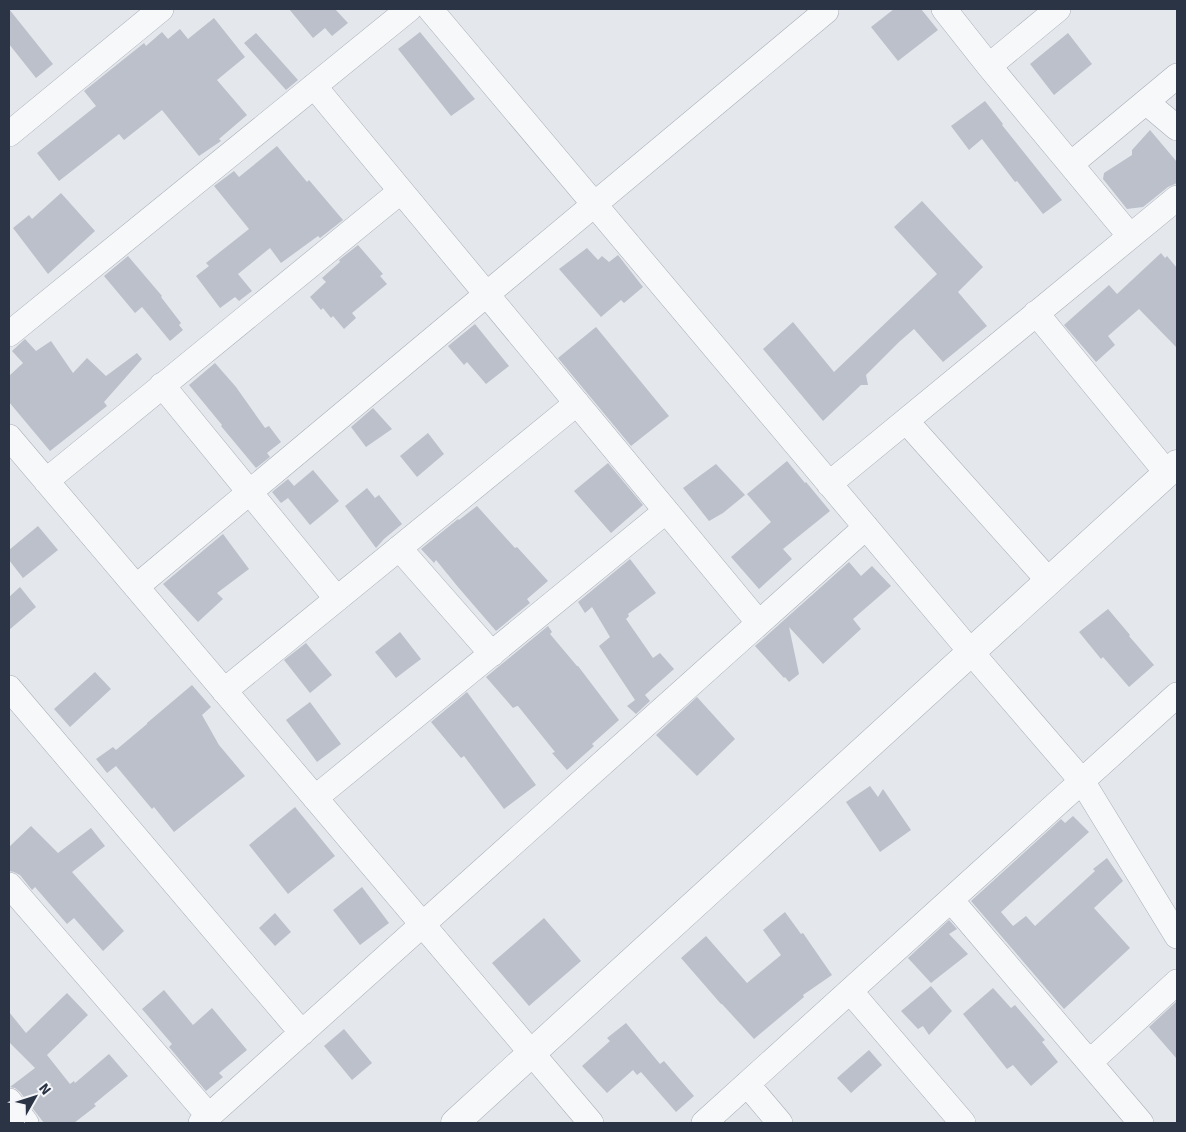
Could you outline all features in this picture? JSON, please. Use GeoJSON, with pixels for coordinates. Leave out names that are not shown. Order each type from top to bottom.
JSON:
{"type":"FeatureCollection","features":[{"type":"Feature","properties":{"kind":"street"},"geometry":{"type":"LineString","coordinates":[[9,134],[162,9]]}},
{"type":"Feature","properties":{"kind":"street"},"geometry":{"type":"LineString","coordinates":[[9,334],[409,9]]}},
{"type":"Feature","properties":{"kind":"street"},"geometry":{"type":"LineString","coordinates":[[430,9],[829,484],[1082,781],[1177,936]]}},
{"type":"Feature","properties":{"kind":"street"},"geometry":{"type":"LineString","coordinates":[[944,9],[1130,236]]}},
{"type":"Feature","properties":{"kind":"street"},"geometry":{"type":"LineString","coordinates":[[990,66],[1058,9]]}},
{"type":"Feature","properties":{"kind":"street"},"geometry":{"type":"LineString","coordinates":[[136,587],[826,11]]}},
{"type":"Feature","properties":{"kind":"street"},"geometry":{"type":"LineString","coordinates":[[1071,164],[1177,76]]}},
{"type":"Feature","properties":{"kind":"street"},"geometry":{"type":"LineString","coordinates":[[314,86],[759,623]]}},
{"type":"Feature","properties":{"kind":"street"},"geometry":{"type":"LineString","coordinates":[[1146,102],[1177,128]]}},
{"type":"Feature","properties":{"kind":"street"},"geometry":{"type":"LineString","coordinates":[[46,481],[401,191]]}},
{"type":"Feature","properties":{"kind":"street"},"geometry":{"type":"LineString","coordinates":[[829,484],[1177,198]]}},
{"type":"Feature","properties":{"kind":"street"},"geometry":{"type":"LineString","coordinates":[[455,1123],[1172,468],[1036,313]]}},
{"type":"Feature","properties":{"kind":"street"},"geometry":{"type":"LineString","coordinates":[[162,385],[337,599]]}},
{"type":"Feature","properties":{"kind":"street"},"geometry":{"type":"LineString","coordinates":[[224,691],[577,403]]}},
{"type":"Feature","properties":{"kind":"street"},"geometry":{"type":"LineString","coordinates":[[906,421],[1049,581]]}},
{"type":"Feature","properties":{"kind":"street"},"geometry":{"type":"LineString","coordinates":[[9,437],[591,1123]]}},
{"type":"Feature","properties":{"kind":"street"},"geometry":{"type":"LineString","coordinates":[[315,798],[666,511]]}},
{"type":"Feature","properties":{"kind":"street"},"geometry":{"type":"LineString","coordinates":[[9,884],[205,1120],[866,527]]}},
{"type":"Feature","properties":{"kind":"street"},"geometry":{"type":"LineString","coordinates":[[400,548],[492,654]]}},
{"type":"Feature","properties":{"kind":"street"},"geometry":{"type":"LineString","coordinates":[[9,688],[302,1034]]}},
{"type":"Feature","properties":{"kind":"street"},"geometry":{"type":"LineString","coordinates":[[704,1123],[1177,695]]}},
{"type":"Feature","properties":{"kind":"street"},"geometry":{"type":"LineString","coordinates":[[951,900],[1141,1123]]}},
{"type":"Feature","properties":{"kind":"street"},"geometry":{"type":"LineString","coordinates":[[1090,1062],[1177,982]]}},
{"type":"Feature","properties":{"kind":"street"},"geometry":{"type":"LineString","coordinates":[[850,991],[964,1123]]}},
{"type":"Feature","properties":{"kind":"street"},"geometry":{"type":"LineString","coordinates":[[747,1084],[780,1123]]}},
{"type":"Feature","properties":{"kind":"street"},"geometry":{"type":"LineString","coordinates":[[9,1101],[26,1123]]}},
{"type":"Feature","properties":{"kind":"building"},"geometry":{"type":"Polygon","coordinates":[[[9,9],[53,64],[36,78],[9,44],[9,9]]]}},
{"type":"Feature","properties":{"kind":"building"},"geometry":{"type":"Polygon","coordinates":[[[289,9],[335,9],[348,23],[332,36],[325,28],[313,38],[289,9]]]}},
{"type":"Feature","properties":{"kind":"building"},"geometry":{"type":"Polygon","coordinates":[[[894,9],[921,9],[938,30],[898,61],[871,27],[894,9]]]}},
{"type":"Feature","properties":{"kind":"building"},"geometry":{"type":"Polygon","coordinates":[[[214,18],[245,57],[217,80],[247,115],[219,139],[221,141],[199,156],[162,110],[124,140],[119,134],[59,181],[37,153],[96,106],[84,91],[144,43],[146,46],[162,32],[168,39],[180,29],[188,39],[214,18]]]}},
{"type":"Feature","properties":{"kind":"building"},"geometry":{"type":"Polygon","coordinates":[[[420,32],[475,99],[451,116],[398,49],[420,32]]]}},
{"type":"Feature","properties":{"kind":"building"},"geometry":{"type":"Polygon","coordinates":[[[256,33],[298,80],[286,90],[244,43],[256,33]]]}},
{"type":"Feature","properties":{"kind":"building"},"geometry":{"type":"Polygon","coordinates":[[[1068,33],[1092,64],[1054,95],[1030,64],[1068,33]]]}},
{"type":"Feature","properties":{"kind":"building"},"geometry":{"type":"Polygon","coordinates":[[[985,101],[1062,200],[1043,214],[1017,181],[1015,182],[982,139],[969,150],[951,126],[985,101]]]}},
{"type":"Feature","properties":{"kind":"building"},"geometry":{"type":"Polygon","coordinates":[[[1150,130],[1177,162],[1177,183],[1168,187],[1143,207],[1127,209],[1103,179],[1104,173],[1132,155],[1132,150],[1150,130]]]}},
{"type":"Feature","properties":{"kind":"building"},"geometry":{"type":"Polygon","coordinates":[[[277,146],[307,182],[309,180],[343,220],[320,238],[318,236],[281,263],[270,248],[238,274],[252,291],[239,301],[235,297],[220,308],[196,276],[209,266],[206,263],[249,229],[214,186],[234,171],[239,177],[277,146]]]}},
{"type":"Feature","properties":{"kind":"building"},"geometry":{"type":"Polygon","coordinates":[[[61,193],[95,231],[48,274],[13,228],[29,215],[32,219],[61,193]]]}},
{"type":"Feature","properties":{"kind":"building"},"geometry":{"type":"Polygon","coordinates":[[[922,201],[983,267],[958,292],[987,326],[943,362],[914,329],[866,375],[868,385],[861,385],[823,421],[763,349],[793,322],[834,372],[937,274],[894,227],[922,201]]]}},
{"type":"Feature","properties":{"kind":"building"},"geometry":{"type":"Polygon","coordinates":[[[358,245],[383,274],[380,276],[387,284],[352,313],[356,318],[344,329],[333,316],[331,318],[323,308],[321,310],[310,297],[326,282],[322,278],[340,262],[339,260],[358,245]]]}},
{"type":"Feature","properties":{"kind":"building"},"geometry":{"type":"Polygon","coordinates":[[[587,248],[598,260],[602,256],[609,262],[618,255],[643,287],[624,303],[621,300],[601,317],[559,269],[587,248]]]}},
{"type":"Feature","properties":{"kind":"building"},"geometry":{"type":"Polygon","coordinates":[[[1161,253],[1165,258],[1167,256],[1177,268],[1177,348],[1139,309],[1108,336],[1115,345],[1096,362],[1064,325],[1109,285],[1117,294],[1161,253]]]}},
{"type":"Feature","properties":{"kind":"building"},"geometry":{"type":"Polygon","coordinates":[[[128,256],[162,296],[181,323],[179,325],[183,330],[170,341],[142,307],[135,313],[104,276],[128,256]]]}},
{"type":"Feature","properties":{"kind":"building"},"geometry":{"type":"Polygon","coordinates":[[[475,324],[509,366],[486,384],[467,362],[464,365],[448,346],[475,324]]]}},
{"type":"Feature","properties":{"kind":"building"},"geometry":{"type":"Polygon","coordinates":[[[596,327],[669,416],[631,446],[558,358],[596,327]]]}},
{"type":"Feature","properties":{"kind":"building"},"geometry":{"type":"Polygon","coordinates":[[[25,339],[36,351],[51,341],[73,373],[87,358],[106,376],[137,353],[142,359],[104,402],[107,406],[50,451],[9,402],[9,376],[23,363],[12,351],[25,339]]]}},
{"type":"Feature","properties":{"kind":"building"},"geometry":{"type":"Polygon","coordinates":[[[215,363],[236,387],[265,428],[269,426],[281,442],[267,453],[270,457],[256,468],[189,385],[215,363]]]}},
{"type":"Feature","properties":{"kind":"building"},"geometry":{"type":"Polygon","coordinates":[[[373,408],[392,429],[366,447],[351,427],[373,408]]]}},
{"type":"Feature","properties":{"kind":"building"},"geometry":{"type":"Polygon","coordinates":[[[428,433],[444,454],[417,477],[400,456],[428,433]]]}},
{"type":"Feature","properties":{"kind":"building"},"geometry":{"type":"Polygon","coordinates":[[[787,461],[830,511],[783,549],[792,559],[759,589],[731,557],[771,522],[747,494],[787,461]]]}},
{"type":"Feature","properties":{"kind":"building"},"geometry":{"type":"Polygon","coordinates":[[[608,463],[643,505],[611,533],[574,491],[608,463]]]}},
{"type":"Feature","properties":{"kind":"building"},"geometry":{"type":"Polygon","coordinates":[[[716,464],[745,495],[723,513],[709,521],[683,488],[716,464]]]}},
{"type":"Feature","properties":{"kind":"building"},"geometry":{"type":"Polygon","coordinates":[[[313,470],[339,501],[310,525],[288,498],[281,503],[272,492],[288,479],[294,486],[313,470]]]}},
{"type":"Feature","properties":{"kind":"building"},"geometry":{"type":"Polygon","coordinates":[[[367,488],[375,498],[379,495],[402,524],[376,548],[345,506],[367,488]]]}},
{"type":"Feature","properties":{"kind":"building"},"geometry":{"type":"Polygon","coordinates":[[[477,506],[548,581],[527,599],[530,603],[496,631],[436,560],[434,563],[421,549],[477,506]]]}},
{"type":"Feature","properties":{"kind":"building"},"geometry":{"type":"Polygon","coordinates":[[[38,526],[58,550],[23,578],[9,560],[9,550],[38,526]]]}},
{"type":"Feature","properties":{"kind":"building"},"geometry":{"type":"Polygon","coordinates":[[[223,534],[249,569],[217,593],[223,599],[198,622],[163,584],[223,534]]]}},
{"type":"Feature","properties":{"kind":"building"},"geometry":{"type":"Polygon","coordinates":[[[630,559],[656,593],[628,614],[629,616],[626,619],[653,658],[660,653],[674,669],[645,695],[650,701],[636,714],[627,706],[635,700],[599,646],[610,637],[592,607],[585,613],[578,602],[630,559]]]}},
{"type":"Feature","properties":{"kind":"building"},"geometry":{"type":"Polygon","coordinates":[[[849,562],[861,576],[872,566],[891,586],[853,619],[861,629],[823,664],[789,627],[799,674],[789,682],[755,646],[849,562]]]}},
{"type":"Feature","properties":{"kind":"building"},"geometry":{"type":"Polygon","coordinates":[[[20,587],[36,607],[9,630],[9,597],[20,587]]]}},
{"type":"Feature","properties":{"kind":"building"},"geometry":{"type":"Polygon","coordinates":[[[1108,609],[1154,665],[1129,687],[1103,657],[1101,659],[1079,632],[1108,609]]]}},
{"type":"Feature","properties":{"kind":"building"},"geometry":{"type":"Polygon","coordinates":[[[548,626],[552,632],[550,634],[578,666],[619,720],[567,770],[552,753],[555,752],[518,706],[513,708],[486,677],[548,626]]]}},
{"type":"Feature","properties":{"kind":"building"},"geometry":{"type":"Polygon","coordinates":[[[400,632],[421,659],[396,678],[375,652],[400,632]]]}},
{"type":"Feature","properties":{"kind":"building"},"geometry":{"type":"Polygon","coordinates":[[[306,643],[332,675],[310,693],[284,660],[306,643]]]}},
{"type":"Feature","properties":{"kind":"building"},"geometry":{"type":"Polygon","coordinates":[[[95,672],[111,689],[70,727],[54,709],[95,672]]]}},
{"type":"Feature","properties":{"kind":"building"},"geometry":{"type":"Polygon","coordinates":[[[192,685],[211,707],[202,715],[219,745],[245,776],[174,832],[116,766],[107,773],[96,759],[113,747],[116,750],[192,685]]]}},
{"type":"Feature","properties":{"kind":"building"},"geometry":{"type":"Polygon","coordinates":[[[467,692],[536,785],[504,809],[464,756],[461,758],[431,722],[467,692]]]}},
{"type":"Feature","properties":{"kind":"building"},"geometry":{"type":"Polygon","coordinates":[[[697,697],[735,739],[697,776],[656,735],[697,697]]]}},
{"type":"Feature","properties":{"kind":"building"},"geometry":{"type":"Polygon","coordinates":[[[310,702],[341,744],[317,762],[286,720],[310,702]]]}},
{"type":"Feature","properties":{"kind":"building"},"geometry":{"type":"Polygon","coordinates":[[[870,786],[878,797],[883,789],[911,830],[880,852],[846,802],[870,786]]]}},
{"type":"Feature","properties":{"kind":"building"},"geometry":{"type":"Polygon","coordinates":[[[295,807],[335,856],[288,894],[249,845],[295,807]]]}},
{"type":"Feature","properties":{"kind":"building"},"geometry":{"type":"Polygon","coordinates":[[[1073,816],[1089,832],[1001,912],[1013,926],[1026,916],[1035,926],[1095,871],[1093,869],[1107,858],[1123,881],[1094,908],[1130,948],[1064,1009],[971,901],[1061,819],[1065,823],[1073,816]]]}},
{"type":"Feature","properties":{"kind":"building"},"geometry":{"type":"Polygon","coordinates":[[[31,826],[58,853],[91,828],[105,846],[72,872],[124,931],[103,951],[74,918],[67,924],[35,887],[32,890],[20,875],[9,871],[9,847],[31,826]]]}},
{"type":"Feature","properties":{"kind":"building"},"geometry":{"type":"Polygon","coordinates":[[[362,887],[389,923],[360,945],[333,910],[362,887]]]}},
{"type":"Feature","properties":{"kind":"building"},"geometry":{"type":"Polygon","coordinates":[[[785,912],[801,934],[803,933],[832,975],[803,995],[804,997],[754,1039],[681,958],[706,936],[747,983],[781,955],[763,930],[785,912]]]}},
{"type":"Feature","properties":{"kind":"building"},"geometry":{"type":"Polygon","coordinates":[[[275,913],[291,932],[275,946],[259,928],[275,913]]]}},
{"type":"Feature","properties":{"kind":"building"},"geometry":{"type":"Polygon","coordinates":[[[544,918],[581,961],[529,1006],[492,963],[544,918]]]}},
{"type":"Feature","properties":{"kind":"building"},"geometry":{"type":"Polygon","coordinates":[[[949,920],[957,929],[949,934],[968,954],[931,983],[908,958],[949,920]]]}},
{"type":"Feature","properties":{"kind":"building"},"geometry":{"type":"Polygon","coordinates":[[[931,986],[952,1011],[929,1035],[923,1026],[918,1029],[901,1011],[931,986]]]}},
{"type":"Feature","properties":{"kind":"building"},"geometry":{"type":"Polygon","coordinates":[[[993,988],[1011,1008],[1015,1005],[1045,1040],[1042,1042],[1058,1062],[1031,1086],[1013,1065],[1007,1069],[963,1014],[993,988]]]}},
{"type":"Feature","properties":{"kind":"building"},"geometry":{"type":"Polygon","coordinates":[[[164,990],[193,1025],[212,1008],[247,1050],[219,1073],[223,1077],[206,1091],[169,1047],[172,1044],[142,1009],[164,990]]]}},
{"type":"Feature","properties":{"kind":"building"},"geometry":{"type":"Polygon","coordinates":[[[67,993],[88,1015],[47,1055],[70,1084],[74,1081],[75,1083],[109,1054],[128,1076],[94,1104],[96,1106],[74,1123],[44,1123],[20,1092],[10,1087],[35,1068],[9,1042],[9,1012],[26,1033],[67,993]]]}},
{"type":"Feature","properties":{"kind":"building"},"geometry":{"type":"Polygon","coordinates":[[[1177,1001],[1177,1059],[1149,1027],[1177,1001]]]}},
{"type":"Feature","properties":{"kind":"building"},"geometry":{"type":"Polygon","coordinates":[[[626,1023],[660,1064],[664,1061],[694,1096],[676,1112],[641,1072],[637,1075],[633,1070],[607,1093],[582,1066],[610,1041],[607,1038],[626,1023]]]}},
{"type":"Feature","properties":{"kind":"building"},"geometry":{"type":"Polygon","coordinates":[[[344,1029],[372,1063],[352,1080],[324,1046],[344,1029]]]}},
{"type":"Feature","properties":{"kind":"building"},"geometry":{"type":"Polygon","coordinates":[[[869,1050],[882,1065],[851,1093],[837,1078],[869,1050]]]}}]}
